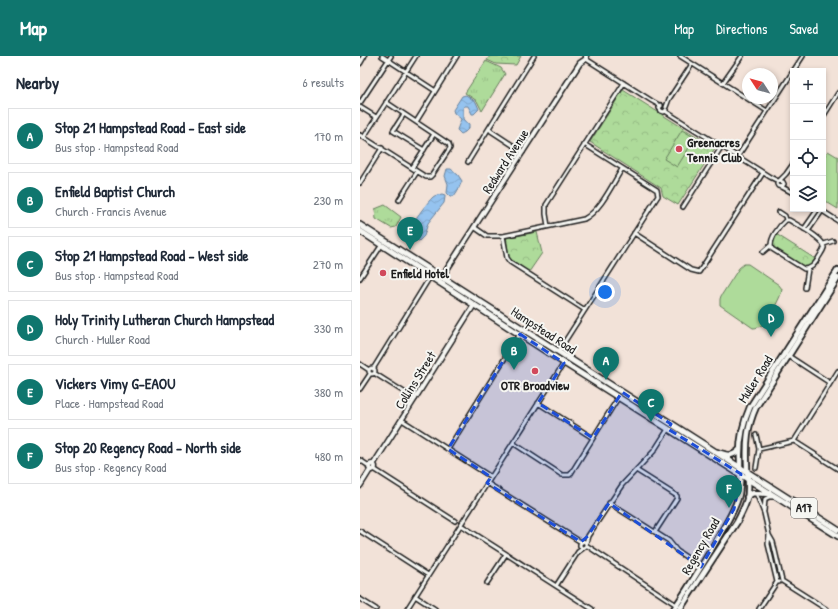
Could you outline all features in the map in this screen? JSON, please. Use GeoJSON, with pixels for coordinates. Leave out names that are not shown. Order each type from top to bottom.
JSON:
{"type":"FeatureCollection","features":[{"type":"Feature","properties":{"kind":"highway","name":"Hampstead Road"},"geometry":{"type":"LineString","coordinates":[[360,225],[622,392],[669,427],[838,536]]}},
{"type":"Feature","properties":{"kind":"highway","name":"Hampstead Road"},"geometry":{"type":"LineString","coordinates":[[360,231],[618,398],[747,471],[838,530]]}},
{"type":"Feature","properties":{"kind":"highway"},"geometry":{"type":"LineString","coordinates":[[381,246],[384,240]]}},
{"type":"Feature","properties":{"kind":"highway"},"geometry":{"type":"LineString","coordinates":[[430,277],[433,272]]}},
{"type":"Feature","properties":{"kind":"highway"},"geometry":{"type":"LineString","coordinates":[[438,282],[442,277]]}},
{"type":"Feature","properties":{"kind":"highway"},"geometry":{"type":"LineString","coordinates":[[474,306],[478,300]]}},
{"type":"Feature","properties":{"kind":"highway"},"geometry":{"type":"LineString","coordinates":[[520,334],[524,330]]}},
{"type":"Feature","properties":{"kind":"highway"},"geometry":{"type":"LineString","coordinates":[[555,357],[558,352]]}},
{"type":"Feature","properties":{"kind":"highway"},"geometry":{"type":"LineString","coordinates":[[564,363],[567,358]]}},
{"type":"Feature","properties":{"kind":"highway"},"geometry":{"type":"LineString","coordinates":[[618,398],[622,392]]}},
{"type":"Feature","properties":{"kind":"main road","name":"Muller Road"},"geometry":{"type":"LineString","coordinates":[[747,471],[747,439],[750,421],[760,400],[838,270]]}},
{"type":"Feature","properties":{"kind":"main road","name":"Muller Road"},"geometry":{"type":"LineString","coordinates":[[740,467],[741,432],[744,420],[753,401],[836,286],[838,278]]}},
{"type":"Feature","properties":{"kind":"main road"},"geometry":{"type":"LineString","coordinates":[[713,451],[732,455],[736,454],[740,449]]}},
{"type":"Feature","properties":{"kind":"main road","name":"Regency Road"},"geometry":{"type":"LineString","coordinates":[[678,608],[703,568],[734,509],[739,495],[741,474],[740,467]]}},
{"type":"Feature","properties":{"kind":"main road","name":"Regency Road"},"geometry":{"type":"LineString","coordinates":[[703,568],[737,522],[747,498],[747,471]]}},
{"type":"Feature","properties":{"kind":"main road"},"geometry":{"type":"LineString","coordinates":[[747,498],[756,493],[771,494]]}},
{"type":"Feature","properties":{"kind":"street"},"geometry":{"type":"LineString","coordinates":[[360,63],[364,56]]}},
{"type":"Feature","properties":{"kind":"street"},"geometry":{"type":"LineString","coordinates":[[382,56],[434,90]]}},
{"type":"Feature","properties":{"kind":"street"},"geometry":{"type":"LineString","coordinates":[[360,103],[391,56]]}},
{"type":"Feature","properties":{"kind":"street"},"geometry":{"type":"LineString","coordinates":[[364,137],[416,56]]}},
{"type":"Feature","properties":{"kind":"street"},"geometry":{"type":"LineString","coordinates":[[416,122],[434,90],[457,56]]}},
{"type":"Feature","properties":{"kind":"street"},"geometry":{"type":"LineString","coordinates":[[468,162],[534,56]]}},
{"type":"Feature","properties":{"kind":"street"},"geometry":{"type":"LineString","coordinates":[[680,56],[767,111]]}},
{"type":"Feature","properties":{"kind":"street"},"geometry":{"type":"LineString","coordinates":[[723,84],[742,56]]}},
{"type":"Feature","properties":{"kind":"street"},"geometry":{"type":"LineString","coordinates":[[738,156],[803,56]]}},
{"type":"Feature","properties":{"kind":"street"},"geometry":{"type":"LineString","coordinates":[[586,57],[663,107],[674,116],[781,183],[790,190]]}},
{"type":"Feature","properties":{"kind":"street","name":"Redward Avenue"},"geometry":{"type":"LineString","coordinates":[[442,277],[580,63],[586,57]]}},
{"type":"Feature","properties":{"kind":"street"},"geometry":{"type":"LineString","coordinates":[[663,107],[692,64]]}},
{"type":"Feature","properties":{"kind":"street"},"geometry":{"type":"LineString","coordinates":[[548,226],[546,205],[624,83]]}},
{"type":"Feature","properties":{"kind":"street"},"geometry":{"type":"LineString","coordinates":[[826,112],[838,93]]}},
{"type":"Feature","properties":{"kind":"street"},"geometry":{"type":"LineString","coordinates":[[360,135],[417,172],[426,177],[430,177],[450,148],[447,143],[386,102]]}},
{"type":"Feature","properties":{"kind":"street"},"geometry":{"type":"LineString","coordinates":[[360,107],[376,117]]}},
{"type":"Feature","properties":{"kind":"street"},"geometry":{"type":"LineString","coordinates":[[404,114],[393,131],[424,150]]}},
{"type":"Feature","properties":{"kind":"street"},"geometry":{"type":"LineString","coordinates":[[489,128],[491,131],[523,152]]}},
{"type":"Feature","properties":{"kind":"street"},"geometry":{"type":"LineString","coordinates":[[412,168],[434,134]]}},
{"type":"Feature","properties":{"kind":"street"},"geometry":{"type":"LineString","coordinates":[[558,352],[658,196],[657,190],[584,144]]}},
{"type":"Feature","properties":{"kind":"street"},"geometry":{"type":"LineString","coordinates":[[683,207],[722,146]]}},
{"type":"Feature","properties":{"kind":"street"},"geometry":{"type":"LineString","coordinates":[[360,183],[382,148]]}},
{"type":"Feature","properties":{"kind":"street"},"geometry":{"type":"LineString","coordinates":[[781,183],[790,168]]}},
{"type":"Feature","properties":{"kind":"street"},"geometry":{"type":"LineString","coordinates":[[474,227],[488,236],[503,236],[584,219],[597,210],[622,169]]}},
{"type":"Feature","properties":{"kind":"street"},"geometry":{"type":"LineString","coordinates":[[399,200],[417,172]]}},
{"type":"Feature","properties":{"kind":"street"},"geometry":{"type":"LineString","coordinates":[[634,233],[692,270],[699,272],[763,173]]}},
{"type":"Feature","properties":{"kind":"street"},"geometry":{"type":"LineString","coordinates":[[779,212],[785,216],[786,220]]}},
{"type":"Feature","properties":{"kind":"street"},"geometry":{"type":"LineString","coordinates":[[804,229],[818,212]]}},
{"type":"Feature","properties":{"kind":"street"},"geometry":{"type":"LineString","coordinates":[[808,231],[819,212]]}},
{"type":"Feature","properties":{"kind":"street"},"geometry":{"type":"LineString","coordinates":[[823,212],[838,221]]}},
{"type":"Feature","properties":{"kind":"street"},"geometry":{"type":"LineString","coordinates":[[771,245],[772,249],[804,269],[808,269],[813,266],[824,249],[822,240],[790,220],[786,220]]}},
{"type":"Feature","properties":{"kind":"street"},"geometry":{"type":"LineString","coordinates":[[763,252],[771,245],[771,241],[786,220]]}},
{"type":"Feature","properties":{"kind":"street"},"geometry":{"type":"LineString","coordinates":[[503,236],[507,258],[510,262],[585,310]]}},
{"type":"Feature","properties":{"kind":"street"},"geometry":{"type":"LineString","coordinates":[[824,244],[833,241]]}},
{"type":"Feature","properties":{"kind":"street"},"geometry":{"type":"LineString","coordinates":[[360,278],[381,246]]}},
{"type":"Feature","properties":{"kind":"street"},"geometry":{"type":"LineString","coordinates":[[805,288],[808,269]]}},
{"type":"Feature","properties":{"kind":"street"},"geometry":{"type":"LineString","coordinates":[[360,389],[430,277]]}},
{"type":"Feature","properties":{"kind":"street","name":"Collins Street"},"geometry":{"type":"LineString","coordinates":[[360,486],[474,306]]}},
{"type":"Feature","properties":{"kind":"street"},"geometry":{"type":"LineString","coordinates":[[448,449],[520,334]]}},
{"type":"Feature","properties":{"kind":"street"},"geometry":{"type":"LineString","coordinates":[[787,354],[830,383]]}},
{"type":"Feature","properties":{"kind":"street"},"geometry":{"type":"LineString","coordinates":[[407,609],[564,363]]}},
{"type":"Feature","properties":{"kind":"street"},"geometry":{"type":"LineString","coordinates":[[360,364],[415,400]]}},
{"type":"Feature","properties":{"kind":"street"},"geometry":{"type":"LineString","coordinates":[[794,441],[838,372]]}},
{"type":"Feature","properties":{"kind":"street"},"geometry":{"type":"LineString","coordinates":[[513,443],[562,475],[570,475],[618,398]]}},
{"type":"Feature","properties":{"kind":"street"},"geometry":{"type":"LineString","coordinates":[[538,403],[593,438]]}},
{"type":"Feature","properties":{"kind":"street"},"geometry":{"type":"LineString","coordinates":[[402,420],[491,477]]}},
{"type":"Feature","properties":{"kind":"street"},"geometry":{"type":"LineString","coordinates":[[556,586],[609,503],[622,485],[654,451],[669,427]]}},
{"type":"Feature","properties":{"kind":"street"},"geometry":{"type":"LineString","coordinates":[[756,435],[759,449],[756,468]]}},
{"type":"Feature","properties":{"kind":"street"},"geometry":{"type":"LineString","coordinates":[[759,449],[794,441],[838,468]]}},
{"type":"Feature","properties":{"kind":"street"},"geometry":{"type":"LineString","coordinates":[[360,460],[455,521]]}},
{"type":"Feature","properties":{"kind":"street"},"geometry":{"type":"LineString","coordinates":[[636,470],[677,496],[655,532]]}},
{"type":"Feature","properties":{"kind":"street"},"geometry":{"type":"LineString","coordinates":[[487,483],[592,550],[678,608]]}},
{"type":"Feature","properties":{"kind":"street"},"geometry":{"type":"LineString","coordinates":[[756,493],[764,513],[769,535],[773,542],[782,581],[825,609]]}},
{"type":"Feature","properties":{"kind":"street"},"geometry":{"type":"LineString","coordinates":[[764,513],[765,499],[768,497],[778,498]]}},
{"type":"Feature","properties":{"kind":"street"},"geometry":{"type":"LineString","coordinates":[[609,503],[669,541],[677,550],[703,568]]}},
{"type":"Feature","properties":{"kind":"street"},"geometry":{"type":"LineString","coordinates":[[461,524],[592,609]]}},
{"type":"Feature","properties":{"kind":"street"},"geometry":{"type":"LineString","coordinates":[[360,531],[428,575]]}},
{"type":"Feature","properties":{"kind":"street"},"geometry":{"type":"LineString","coordinates":[[769,535],[768,544],[777,582]]}},
{"type":"Feature","properties":{"kind":"street"},"geometry":{"type":"LineString","coordinates":[[488,583],[506,554]]}},
{"type":"Feature","properties":{"kind":"street"},"geometry":{"type":"LineString","coordinates":[[759,609],[777,582],[782,581]]}},
{"type":"Feature","properties":{"kind":"street"},"geometry":{"type":"LineString","coordinates":[[415,596],[435,609]]}},
{"type":"Feature","properties":{"kind":"street"},"geometry":{"type":"LineString","coordinates":[[360,599],[376,609]]}},
{"type":"Feature","properties":{"kind":"highlighted area"},"geometry":{"type":"Polygon","coordinates":[[[520,334],[564,363],[538,403],[593,438],[622,392],[671,424],[668,429],[741,474],[734,509],[701,567],[609,503],[588,536],[581,542],[487,483],[491,477],[448,449],[520,334]]]}},
{"type":"Feature","properties":{"kind":"green space"},"geometry":{"type":"Polygon","coordinates":[[[490,56],[521,56],[516,65],[496,64],[487,60],[490,56]]]}},
{"type":"Feature","properties":{"kind":"green space"},"geometry":{"type":"Polygon","coordinates":[[[486,61],[501,68],[505,74],[482,111],[477,101],[465,93],[486,61]]]}},
{"type":"Feature","properties":{"kind":"green space"},"geometry":{"type":"Polygon","coordinates":[[[623,90],[715,148],[678,205],[663,196],[661,188],[590,142],[623,90]]]}},
{"type":"Feature","properties":{"kind":"green space","name":"Greenacres Tennis Club"},"geometry":{"type":"Polygon","coordinates":[[[682,130],[695,138],[677,167],[664,159],[682,130]]]}},
{"type":"Feature","properties":{"kind":"green space"},"geometry":{"type":"Polygon","coordinates":[[[828,151],[838,157],[838,209],[826,202],[826,154],[828,151]]]}},
{"type":"Feature","properties":{"kind":"green space"},"geometry":{"type":"Polygon","coordinates":[[[385,205],[401,217],[396,227],[391,228],[376,219],[375,209],[385,205]]]}},
{"type":"Feature","properties":{"kind":"green space"},"geometry":{"type":"Polygon","coordinates":[[[537,232],[542,253],[529,272],[509,258],[506,238],[537,232]]]}},
{"type":"Feature","properties":{"kind":"green space"},"geometry":{"type":"Polygon","coordinates":[[[776,234],[817,260],[813,266],[804,269],[772,249],[771,241],[776,234]]]}},
{"type":"Feature","properties":{"kind":"green space"},"geometry":{"type":"Polygon","coordinates":[[[744,264],[748,264],[779,285],[782,289],[768,318],[762,325],[755,328],[720,305],[721,296],[739,268],[744,264]]]}},
{"type":"Feature","properties":{"kind":"water"},"geometry":{"type":"Polygon","coordinates":[[[466,95],[476,102],[479,109],[472,114],[468,106],[464,106],[463,119],[469,124],[469,128],[461,134],[457,130],[461,119],[454,113],[453,110],[462,96],[466,95]]]}},
{"type":"Feature","properties":{"kind":"water"},"geometry":{"type":"Polygon","coordinates":[[[447,169],[451,169],[462,181],[454,196],[450,196],[447,193],[448,184],[445,176],[447,169]]]}},
{"type":"Feature","properties":{"kind":"water"},"geometry":{"type":"Polygon","coordinates":[[[442,194],[445,195],[444,203],[428,223],[424,236],[419,241],[412,239],[407,232],[423,208],[435,196],[442,194]]]}},
{"type":"Feature","properties":{"kind":"place","name":"Greenacres Tennis Club"},"geometry":{"type":"Point","coordinates":[679,149]}},
{"type":"Feature","properties":{"kind":"place","name":"Vickers Vimy G-EAOU"},"geometry":{"type":"Point","coordinates":[410,250]}},
{"type":"Feature","properties":{"kind":"place","name":"Enfield Hotel"},"geometry":{"type":"Point","coordinates":[383,273]}},
{"type":"Feature","properties":{"kind":"place","name":"Holy Trinity Lutheran Church Hampstead"},"geometry":{"type":"Point","coordinates":[771,337]}},
{"type":"Feature","properties":{"kind":"place","name":"Enfield Baptist Church"},"geometry":{"type":"Point","coordinates":[514,370]}},
{"type":"Feature","properties":{"kind":"place","name":"OTR Broadview"},"geometry":{"type":"Point","coordinates":[535,371]}},
{"type":"Feature","properties":{"kind":"place","name":"Stop 21 Hampstead Road - East side"},"geometry":{"type":"Point","coordinates":[606,380]}},
{"type":"Feature","properties":{"kind":"place","name":"Stop 21 Hampstead Road - West side"},"geometry":{"type":"Point","coordinates":[651,422]}},
{"type":"Feature","properties":{"kind":"place","name":"Stop 20 Regency Road - North side"},"geometry":{"type":"Point","coordinates":[729,508]}}]}
